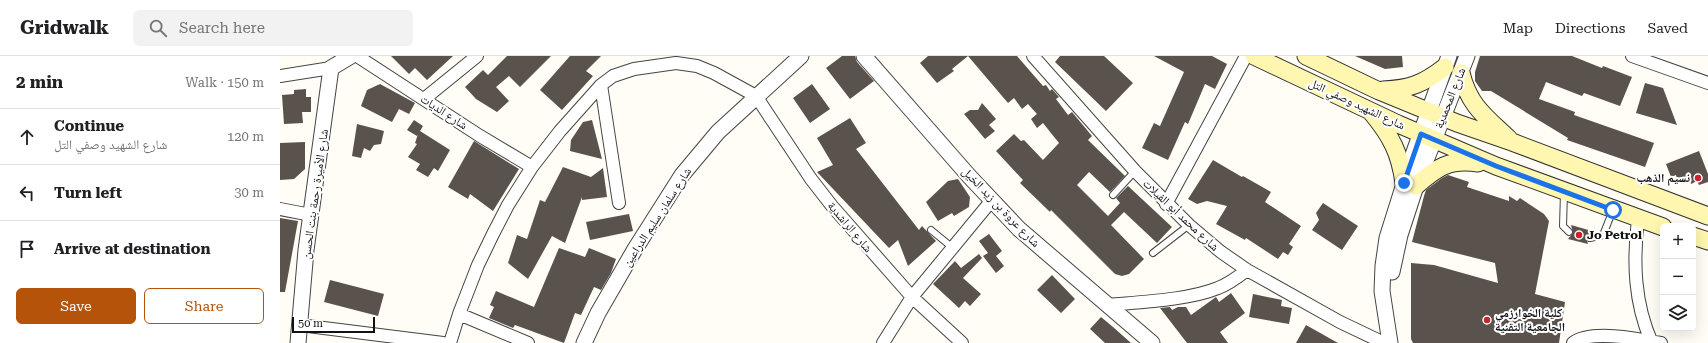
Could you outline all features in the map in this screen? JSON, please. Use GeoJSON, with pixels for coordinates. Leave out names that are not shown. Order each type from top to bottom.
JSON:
{"type":"FeatureCollection","features":[{"type":"Feature","properties":{"kind":"main road","name":"شارع الشهيد وصفي التل"},"geometry":{"type":"LineString","coordinates":[[1254,56],[1371,112],[1496,166],[1660,226]]}},
{"type":"Feature","properties":{"kind":"main road","name":"شارع الشهيد وصفي التل"},"geometry":{"type":"LineString","coordinates":[[1306,56],[1379,91],[1436,115],[1708,216]]}},
{"type":"Feature","properties":{"kind":"main road"},"geometry":{"type":"LineString","coordinates":[[1379,91],[1417,86],[1447,62]]}},
{"type":"Feature","properties":{"kind":"main road"},"geometry":{"type":"LineString","coordinates":[[1461,73],[1464,88],[1471,100],[1477,108],[1512,142]]}},
{"type":"Feature","properties":{"kind":"main road"},"geometry":{"type":"LineString","coordinates":[[1371,112],[1384,128],[1395,147],[1410,184],[1434,170],[1452,162],[1496,166]]}},
{"type":"Feature","properties":{"kind":"main road"},"geometry":{"type":"LineString","coordinates":[[1696,237],[1708,241]]}},
{"type":"Feature","properties":{"kind":"street"},"geometry":{"type":"LineString","coordinates":[[280,76],[331,68],[351,56]]}},
{"type":"Feature","properties":{"kind":"street","name":"شارع الديات"},"geometry":{"type":"LineString","coordinates":[[357,56],[480,136],[532,167]]}},
{"type":"Feature","properties":{"kind":"street"},"geometry":{"type":"LineString","coordinates":[[424,99],[477,56]]}},
{"type":"Feature","properties":{"kind":"street","name":"شارع سلمان سليم الدراعين"},"geometry":{"type":"LineString","coordinates":[[584,343],[618,277],[668,195],[718,132],[801,56]]}},
{"type":"Feature","properties":{"kind":"street","name":"شارع عروة بن زيد الخيل"},"geometry":{"type":"LineString","coordinates":[[864,56],[1019,229],[1152,343]]}},
{"type":"Feature","properties":{"kind":"street","name":"شارع محمد أبو الفيلات"},"geometry":{"type":"LineString","coordinates":[[1033,56],[1166,204],[1220,252],[1247,270],[1340,322],[1384,343]]}},
{"type":"Feature","properties":{"kind":"street"},"geometry":{"type":"LineString","coordinates":[[1166,204],[1246,56]]}},
{"type":"Feature","properties":{"kind":"street","name":"شارع المحمدية"},"geometry":{"type":"LineString","coordinates":[[1390,343],[1382,291],[1383,266],[1387,238],[1410,184],[1436,115],[1461,73],[1467,56]]}},
{"type":"Feature","properties":{"kind":"street"},"geometry":{"type":"LineString","coordinates":[[1632,56],[1708,82]]}},
{"type":"Feature","properties":{"kind":"street","name":"شارع المحمدية"},"geometry":{"type":"LineString","coordinates":[[1436,115],[1447,62]]}},
{"type":"Feature","properties":{"kind":"street"},"geometry":{"type":"LineString","coordinates":[[450,343],[459,314],[478,265],[508,205],[532,167],[560,131],[601,85],[613,76],[634,69],[676,63],[697,66],[714,73],[756,96]]}},
{"type":"Feature","properties":{"kind":"street","name":"شارع الأميرة رحمة بنت الحسن"},"geometry":{"type":"LineString","coordinates":[[298,343],[302,287],[331,68]]}},
{"type":"Feature","properties":{"kind":"street"},"geometry":{"type":"LineString","coordinates":[[601,85],[619,203]]}},
{"type":"Feature","properties":{"kind":"street","name":"شارع الراشدية"},"geometry":{"type":"LineString","coordinates":[[756,96],[811,180],[828,201],[889,273],[912,297],[962,343]]}},
{"type":"Feature","properties":{"kind":"street"},"geometry":{"type":"LineString","coordinates":[[883,343],[912,297],[992,200]]}},
{"type":"Feature","properties":{"kind":"street"},"geometry":{"type":"LineString","coordinates":[[280,209],[311,215]]}},
{"type":"Feature","properties":{"kind":"street"},"geometry":{"type":"LineString","coordinates":[[1638,218],[1635,245],[1636,288],[1642,315],[1655,342]]}},
{"type":"Feature","properties":{"kind":"street"},"geometry":{"type":"LineString","coordinates":[[1108,305],[1202,293],[1218,288],[1232,281],[1247,270]]}},
{"type":"Feature","properties":{"kind":"street"},"geometry":{"type":"LineString","coordinates":[[459,314],[528,343]]}},
{"type":"Feature","properties":{"kind":"street"},"geometry":{"type":"LineString","coordinates":[[300,325],[442,343]]}},
{"type":"Feature","properties":{"kind":"street"},"geometry":{"type":"LineString","coordinates":[[1573,343],[1578,338],[1599,336],[1655,342]]}},
{"type":"Feature","properties":{"kind":"lane"},"geometry":{"type":"LineString","coordinates":[[1113,195],[1135,171]]}},
{"type":"Feature","properties":{"kind":"lane"},"geometry":{"type":"LineString","coordinates":[[1564,190],[1563,226],[1569,232]]}},
{"type":"Feature","properties":{"kind":"lane"},"geometry":{"type":"LineString","coordinates":[[1590,238],[1603,235],[1613,210]]}},
{"type":"Feature","properties":{"kind":"lane"},"geometry":{"type":"LineString","coordinates":[[1154,253],[1189,225]]}},
{"type":"Feature","properties":{"kind":"lane"},"geometry":{"type":"LineString","coordinates":[[931,230],[953,248]]}},
{"type":"Feature","properties":{"kind":"building"},"geometry":{"type":"Polygon","coordinates":[[[391,56],[453,56],[427,80],[415,68],[409,74],[391,56]]]}},
{"type":"Feature","properties":{"kind":"building"},"geometry":{"type":"Polygon","coordinates":[[[507,56],[551,56],[520,87],[509,76],[496,87],[509,101],[497,112],[476,99],[465,87],[483,70],[488,75],[507,56]]]}},
{"type":"Feature","properties":{"kind":"building"},"geometry":{"type":"Polygon","coordinates":[[[570,56],[601,56],[586,71],[593,76],[562,110],[540,90],[570,56]]]}},
{"type":"Feature","properties":{"kind":"building"},"geometry":{"type":"Polygon","coordinates":[[[842,56],[855,56],[857,62],[874,81],[850,99],[826,68],[842,56]]]}},
{"type":"Feature","properties":{"kind":"building"},"geometry":{"type":"Polygon","coordinates":[[[928,56],[968,56],[952,69],[954,71],[937,83],[920,63],[928,56]]]}},
{"type":"Feature","properties":{"kind":"building"},"geometry":{"type":"Polygon","coordinates":[[[968,56],[1017,56],[1043,86],[1046,85],[1050,91],[1052,89],[1059,97],[1056,99],[1068,115],[1072,112],[1092,136],[1088,140],[1125,176],[1110,192],[1089,172],[1077,185],[1108,216],[1120,203],[1116,198],[1128,186],[1172,227],[1157,243],[1124,212],[1111,225],[1144,259],[1129,274],[1122,276],[1115,274],[1051,210],[1050,212],[1020,183],[1023,180],[996,151],[1014,134],[1021,141],[1024,140],[1043,160],[1059,143],[1043,123],[1037,128],[1031,119],[1037,114],[1028,104],[1022,109],[1014,98],[1008,103],[968,56]]]}},
{"type":"Feature","properties":{"kind":"building"},"geometry":{"type":"Polygon","coordinates":[[[1060,56],[1104,56],[1133,83],[1106,111],[1055,62],[1060,56]]]}},
{"type":"Feature","properties":{"kind":"building"},"geometry":{"type":"Polygon","coordinates":[[[1154,56],[1212,56],[1227,64],[1215,89],[1205,84],[1188,124],[1185,122],[1168,160],[1142,148],[1154,123],[1160,126],[1184,72],[1154,56]]]}},
{"type":"Feature","properties":{"kind":"building"},"geometry":{"type":"Polygon","coordinates":[[[1355,56],[1402,56],[1403,67],[1385,69],[1355,56]]]}},
{"type":"Feature","properties":{"kind":"building"},"geometry":{"type":"Polygon","coordinates":[[[1480,56],[1572,56],[1602,68],[1603,66],[1632,77],[1620,106],[1584,93],[1582,96],[1546,82],[1539,99],[1575,112],[1574,115],[1654,143],[1645,167],[1567,140],[1568,138],[1491,91],[1482,91],[1475,81],[1475,72],[1480,56]]]}},
{"type":"Feature","properties":{"kind":"building"},"geometry":{"type":"Polygon","coordinates":[[[1645,83],[1663,88],[1677,125],[1636,113],[1645,83]]]}},
{"type":"Feature","properties":{"kind":"building"},"geometry":{"type":"Polygon","coordinates":[[[380,84],[415,103],[409,114],[399,109],[392,122],[361,106],[367,90],[380,84]]]}},
{"type":"Feature","properties":{"kind":"building"},"geometry":{"type":"Polygon","coordinates":[[[812,84],[830,109],[810,123],[793,98],[812,84]]]}},
{"type":"Feature","properties":{"kind":"building"},"geometry":{"type":"Polygon","coordinates":[[[306,89],[306,97],[311,97],[311,112],[302,112],[303,123],[284,124],[282,95],[294,94],[294,90],[306,89]]]}},
{"type":"Feature","properties":{"kind":"building"},"geometry":{"type":"Polygon","coordinates":[[[982,103],[996,119],[989,125],[995,131],[985,139],[964,114],[970,110],[978,110],[982,103]]]}},
{"type":"Feature","properties":{"kind":"building"},"geometry":{"type":"Polygon","coordinates":[[[850,118],[866,143],[856,149],[919,230],[922,226],[936,241],[908,266],[898,240],[889,248],[817,172],[833,165],[817,138],[850,118]]]}},
{"type":"Feature","properties":{"kind":"building"},"geometry":{"type":"Polygon","coordinates":[[[414,120],[423,126],[420,131],[450,150],[438,171],[434,168],[428,177],[416,170],[420,164],[408,157],[417,144],[415,143],[418,134],[417,136],[407,130],[414,120]]]}},
{"type":"Feature","properties":{"kind":"building"},"geometry":{"type":"Polygon","coordinates":[[[592,120],[602,159],[570,151],[571,140],[583,122],[592,120]]]}},
{"type":"Feature","properties":{"kind":"building"},"geometry":{"type":"Polygon","coordinates":[[[357,124],[384,131],[381,144],[374,145],[370,151],[364,148],[361,158],[352,156],[357,124]]]}},
{"type":"Feature","properties":{"kind":"building"},"geometry":{"type":"Polygon","coordinates":[[[474,141],[519,169],[493,211],[470,194],[468,199],[448,187],[474,141]]]}},
{"type":"Feature","properties":{"kind":"building"},"geometry":{"type":"Polygon","coordinates":[[[305,142],[305,169],[294,179],[280,180],[280,143],[305,142]]]}},
{"type":"Feature","properties":{"kind":"building"},"geometry":{"type":"Polygon","coordinates":[[[1699,151],[1708,174],[1708,182],[1699,185],[1697,181],[1691,184],[1689,178],[1684,180],[1683,177],[1677,179],[1676,175],[1671,177],[1666,164],[1699,151]]]}},
{"type":"Feature","properties":{"kind":"building"},"geometry":{"type":"Polygon","coordinates":[[[1213,160],[1271,192],[1265,202],[1301,226],[1289,244],[1293,247],[1288,255],[1283,252],[1278,259],[1246,238],[1245,240],[1216,224],[1227,206],[1207,201],[1197,204],[1188,199],[1213,160]]]}},
{"type":"Feature","properties":{"kind":"building"},"geometry":{"type":"Polygon","coordinates":[[[563,167],[591,177],[603,168],[607,197],[582,200],[582,197],[565,243],[552,236],[528,279],[508,263],[517,235],[527,239],[540,200],[545,202],[563,167]]]}},
{"type":"Feature","properties":{"kind":"building"},"geometry":{"type":"Polygon","coordinates":[[[1448,175],[1469,182],[1467,187],[1509,201],[1509,196],[1517,201],[1520,198],[1544,214],[1549,221],[1535,294],[1565,302],[1559,343],[1413,343],[1411,339],[1411,263],[1434,265],[1498,283],[1495,263],[1412,242],[1426,190],[1448,175]]]}},
{"type":"Feature","properties":{"kind":"building"},"geometry":{"type":"Polygon","coordinates":[[[958,179],[970,197],[969,207],[954,216],[952,213],[938,221],[926,202],[948,181],[958,179]]]}},
{"type":"Feature","properties":{"kind":"building"},"geometry":{"type":"Polygon","coordinates":[[[1323,203],[1358,226],[1342,250],[1312,230],[1319,220],[1316,213],[1323,203]]]}},
{"type":"Feature","properties":{"kind":"building"},"geometry":{"type":"Polygon","coordinates":[[[629,214],[633,231],[590,240],[586,222],[629,214]]]}},
{"type":"Feature","properties":{"kind":"building"},"geometry":{"type":"Polygon","coordinates":[[[280,218],[298,221],[285,292],[280,292],[280,218]]]}},
{"type":"Feature","properties":{"kind":"building","name":"Jo Petrol"},"geometry":{"type":"Polygon","coordinates":[[[1571,225],[1592,231],[1586,237],[1588,244],[1568,239],[1573,233],[1571,225]]]}},
{"type":"Feature","properties":{"kind":"building"},"geometry":{"type":"Polygon","coordinates":[[[989,234],[1002,251],[996,256],[1004,266],[996,273],[983,256],[988,253],[979,241],[989,234]]]}},
{"type":"Feature","properties":{"kind":"building"},"geometry":{"type":"Polygon","coordinates":[[[559,248],[585,257],[589,248],[616,259],[611,273],[601,290],[594,287],[581,315],[575,313],[564,343],[515,325],[513,328],[489,318],[494,307],[490,305],[496,291],[534,307],[559,248]]]}},
{"type":"Feature","properties":{"kind":"building"},"geometry":{"type":"Polygon","coordinates":[[[979,254],[982,258],[963,278],[981,294],[970,306],[965,301],[959,308],[933,284],[955,261],[961,268],[979,254]]]}},
{"type":"Feature","properties":{"kind":"building"},"geometry":{"type":"Polygon","coordinates":[[[1052,275],[1075,299],[1061,313],[1037,290],[1052,275]]]}},
{"type":"Feature","properties":{"kind":"building"},"geometry":{"type":"Polygon","coordinates":[[[330,280],[384,294],[378,316],[324,302],[330,280]]]}},
{"type":"Feature","properties":{"kind":"building"},"geometry":{"type":"Polygon","coordinates":[[[1231,293],[1245,313],[1220,332],[1228,343],[1187,343],[1160,308],[1170,307],[1172,310],[1178,307],[1186,307],[1191,315],[1216,297],[1219,302],[1231,293]]]}},
{"type":"Feature","properties":{"kind":"building"},"geometry":{"type":"Polygon","coordinates":[[[1253,294],[1282,300],[1281,306],[1292,308],[1289,324],[1249,317],[1253,294]]]}},
{"type":"Feature","properties":{"kind":"building"},"geometry":{"type":"Polygon","coordinates":[[[1101,317],[1131,343],[1105,343],[1090,329],[1101,317]]]}},
{"type":"Feature","properties":{"kind":"building"},"geometry":{"type":"Polygon","coordinates":[[[1306,325],[1338,343],[1296,343],[1306,325]]]}},
{"type":"Feature","properties":{"kind":"place","name":"نسيم الذهب"},"geometry":{"type":"Point","coordinates":[1698,178]}},
{"type":"Feature","properties":{"kind":"place","name":"Jo Petrol"},"geometry":{"type":"Point","coordinates":[1579,235]}},
{"type":"Feature","properties":{"kind":"place","name":"كلية الخوارزمي الجامعية التقنية"},"geometry":{"type":"Point","coordinates":[1487,320]}},
{"type":"Feature","properties":{"kind":"route"},"geometry":{"type":"LineString","coordinates":[[1404,183],[1421,134],[1496,166],[1564,190],[1613,210]]}}]}
